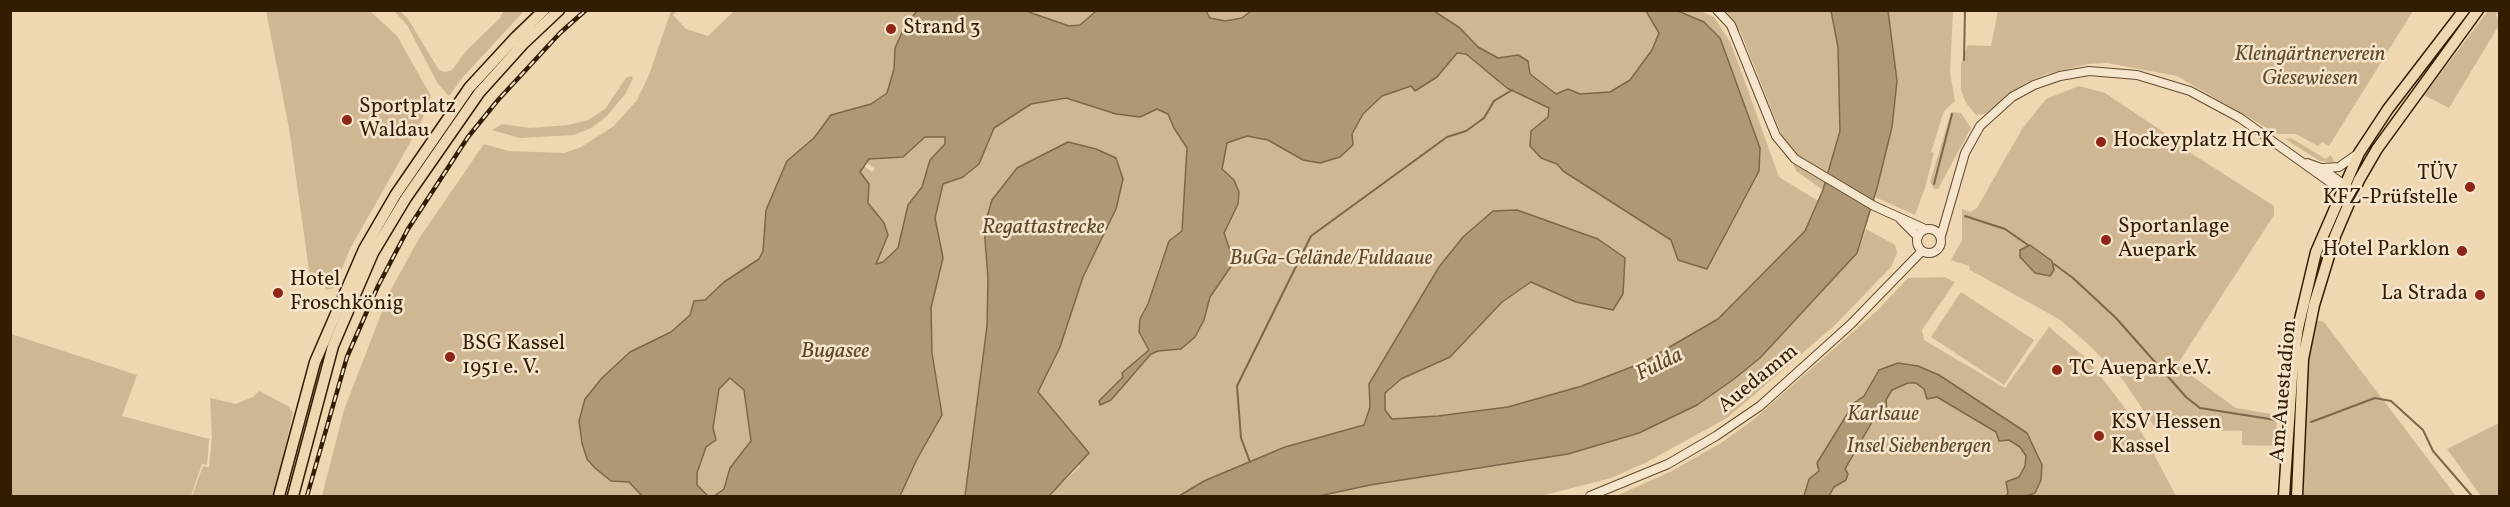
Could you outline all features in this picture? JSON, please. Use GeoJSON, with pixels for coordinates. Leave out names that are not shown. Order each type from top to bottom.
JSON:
{"type":"FeatureCollection","features":[{"type":"Feature","properties":{"kind":"main road"},"geometry":{"type":"LineString","coordinates":[[279,496],[315,362],[346,285],[396,194],[469,88],[544,10]]}},
{"type":"Feature","properties":{"kind":"main road"},"geometry":{"type":"LineString","coordinates":[[293,496],[316,402],[333,345],[357,288],[406,198],[479,93],[524,43],[559,10]]}},
{"type":"Feature","properties":{"kind":"main road","name":"Am Auestadion"},"geometry":{"type":"LineString","coordinates":[[2284,496],[2293,362],[2298,328],[2316,252],[2359,153],[2388,109],[2464,10]]}},
{"type":"Feature","properties":{"kind":"main road","name":"Am Auestadion"},"geometry":{"type":"LineString","coordinates":[[2297,496],[2300,397],[2308,330],[2326,262],[2353,194],[2393,124],[2478,10]]}},
{"type":"Feature","properties":{"kind":"street"},"geometry":{"type":"LineString","coordinates":[[1717,10],[1731,26],[1776,136],[1795,159],[1900,220],[1929,229],[1941,236]]}},
{"type":"Feature","properties":{"kind":"street"},"geometry":{"type":"LineString","coordinates":[[1947,211],[1918,237],[1917,244],[1922,251],[1929,253],[1937,250],[1941,244],[1947,211],[1968,144],[1994,113],[2013,97],[2034,85],[2060,76],[2089,71],[2137,75],[2190,91],[2240,118],[2298,160],[2343,186]]}},
{"type":"Feature","properties":{"kind":"street"},"geometry":{"type":"LineString","coordinates":[[2321,168],[2339,167],[2359,153]]}},
{"type":"Feature","properties":{"kind":"street"},"geometry":{"type":"LineString","coordinates":[[2298,160],[2321,168],[2353,194]]}},
{"type":"Feature","properties":{"kind":"street"},"geometry":{"type":"LineString","coordinates":[[1900,220],[1918,237]]}},
{"type":"Feature","properties":{"kind":"street","name":"Auedamm"},"geometry":{"type":"LineString","coordinates":[[1590,496],[1668,464],[1716,436],[1760,406],[1851,324],[1922,251]]}},
{"type":"Feature","properties":{"kind":"green space","name":"Kleingärtnerverein Giesewiesen"},"geometry":{"type":"Polygon","coordinates":[[[1998,10],[2413,11],[2329,146],[2322,142],[2318,146],[2296,134],[2277,134],[2177,76],[2107,63],[2088,64],[2047,74],[2025,83],[1985,114],[1976,115],[1966,103],[1961,90],[1961,64],[1968,45],[1991,46],[1998,10]]]}},
{"type":"Feature","properties":{"kind":"green space","name":"Sportplatz Waldau"},"geometry":{"type":"Polygon","coordinates":[[[266,11],[370,11],[397,36],[431,96],[420,125],[350,249],[334,288],[326,290],[323,276],[310,277],[289,128],[266,11]]]}},
{"type":"Feature","properties":{"kind":"green space"},"geometry":{"type":"Polygon","coordinates":[[[394,11],[400,11],[408,19],[439,70],[445,72],[452,70],[467,50],[500,18],[503,11],[524,11],[463,77],[449,96],[438,84],[407,25],[394,11]]]}},
{"type":"Feature","properties":{"kind":"green space"},"geometry":{"type":"Polygon","coordinates":[[[671,11],[677,11],[673,15],[686,29],[708,36],[734,11],[917,11],[905,26],[895,48],[894,69],[887,93],[871,104],[831,115],[814,138],[787,162],[766,210],[763,251],[759,259],[724,282],[671,332],[630,352],[611,481],[629,482],[642,496],[322,496],[344,410],[390,291],[420,237],[484,144],[509,151],[564,153],[581,147],[614,126],[637,100],[649,75],[671,11]]]}},
{"type":"Feature","properties":{"kind":"green space"},"geometry":{"type":"Polygon","coordinates":[[[1026,11],[1096,11],[1080,25],[1069,26],[1026,11]]]}},
{"type":"Feature","properties":{"kind":"green space"},"geometry":{"type":"Polygon","coordinates":[[[1206,11],[1251,11],[1242,18],[1225,22],[1210,18],[1206,11]]]}},
{"type":"Feature","properties":{"kind":"green space"},"geometry":{"type":"Polygon","coordinates":[[[1434,11],[1646,11],[1659,33],[1652,50],[1630,80],[1610,92],[1580,94],[1568,89],[1556,94],[1530,74],[1528,61],[1518,55],[1499,58],[1478,47],[1460,28],[1434,11]]]}},
{"type":"Feature","properties":{"kind":"green space","name":"BuGa-Gelände/Fuldaaue"},"geometry":{"type":"Polygon","coordinates":[[[1678,11],[1700,11],[1714,17],[1730,42],[1779,177],[1818,201],[1805,231],[1718,319],[1642,363],[1582,386],[1508,407],[1392,419],[1385,410],[1385,393],[1401,379],[1450,357],[1502,302],[1531,282],[1576,302],[1598,239],[1517,210],[1463,237],[1439,267],[1369,383],[1370,407],[1364,425],[1285,447],[1204,481],[1179,496],[1049,496],[1080,466],[1038,393],[1060,347],[1083,277],[1116,209],[1017,168],[992,200],[984,227],[988,278],[987,326],[965,496],[900,496],[917,459],[942,415],[932,353],[931,308],[943,258],[935,218],[943,184],[963,177],[979,164],[994,128],[1011,116],[1031,104],[1066,98],[1116,114],[1157,109],[1168,114],[1187,148],[1182,231],[1160,264],[1148,304],[1140,319],[1139,332],[1149,350],[1122,373],[1135,374],[1151,355],[1158,351],[1170,351],[1204,320],[1210,297],[1234,262],[1224,233],[1238,204],[1234,180],[1222,169],[1227,143],[1247,136],[1268,140],[1303,160],[1351,134],[1363,114],[1382,95],[1411,86],[1415,91],[1437,77],[1457,53],[1466,54],[1506,87],[1549,108],[1541,158],[1557,164],[1563,171],[1671,240],[1678,260],[1707,268],[1759,171],[1704,22],[1678,11]]]}},
{"type":"Feature","properties":{"kind":"green space"},"geometry":{"type":"Polygon","coordinates":[[[1726,11],[1831,11],[1838,47],[1840,131],[1823,190],[1796,171],[1741,33],[1726,11]]]}},
{"type":"Feature","properties":{"kind":"green space"},"geometry":{"type":"Polygon","coordinates":[[[1888,11],[1953,11],[1950,72],[1955,101],[1944,111],[1931,152],[1934,153],[1925,188],[1915,215],[1875,197],[1892,127],[1897,81],[1888,11]]]}},
{"type":"Feature","properties":{"kind":"green space"},"geometry":{"type":"Polygon","coordinates":[[[2488,11],[2499,11],[2496,14],[2499,25],[2449,108],[2424,95],[2488,11]]]}},
{"type":"Feature","properties":{"kind":"green space"},"geometry":{"type":"Polygon","coordinates":[[[631,76],[633,78],[626,93],[607,116],[591,128],[574,135],[520,138],[492,130],[502,124],[530,128],[568,125],[588,120],[605,109],[626,78],[631,76]]]}},
{"type":"Feature","properties":{"kind":"green space"},"geometry":{"type":"Polygon","coordinates":[[[2079,86],[2105,93],[2165,133],[2162,138],[2170,144],[2172,141],[2274,206],[2274,215],[2177,365],[2236,408],[2277,415],[2276,446],[2242,445],[2242,431],[2156,429],[2123,380],[2089,345],[2059,319],[1970,270],[1969,266],[1951,260],[1962,240],[1962,209],[1970,212],[1977,208],[2022,129],[2046,99],[2079,86]]]}},
{"type":"Feature","properties":{"kind":"green space"},"geometry":{"type":"Polygon","coordinates":[[[1951,112],[1961,113],[1971,128],[1938,189],[1934,189],[1930,182],[1951,112]]]}},
{"type":"Feature","properties":{"kind":"green space"},"geometry":{"type":"Polygon","coordinates":[[[925,137],[945,137],[945,144],[930,160],[922,187],[908,205],[898,248],[883,262],[876,264],[884,223],[868,203],[869,184],[860,172],[864,166],[872,172],[875,169],[867,163],[869,159],[903,157],[925,137]]]}},
{"type":"Feature","properties":{"kind":"green space"},"geometry":{"type":"Polygon","coordinates":[[[2291,138],[2326,159],[2331,155],[2334,162],[2320,161],[2285,139],[2291,138]]]}},
{"type":"Feature","properties":{"kind":"green space"},"geometry":{"type":"Polygon","coordinates":[[[1866,229],[1895,245],[1897,253],[1891,267],[1834,326],[1727,418],[1647,462],[1611,478],[1541,496],[1319,496],[1370,485],[1568,454],[1639,433],[1697,405],[1760,358],[1857,253],[1866,229]]]}},
{"type":"Feature","properties":{"kind":"green space","name":"Karlsaue"},"geometry":{"type":"Polygon","coordinates":[[[1944,277],[1955,282],[1922,330],[1924,340],[2005,388],[2049,327],[2087,359],[2122,404],[2147,441],[2176,496],[1616,496],[1672,471],[1721,443],[1753,420],[1878,310],[1908,278],[1944,277]]]}},
{"type":"Feature","properties":{"kind":"green space"},"geometry":{"type":"Polygon","coordinates":[[[1961,292],[2034,340],[2004,385],[1931,337],[1961,292]]]}},
{"type":"Feature","properties":{"kind":"green space"},"geometry":{"type":"Polygon","coordinates":[[[2315,320],[2324,322],[2456,496],[2303,496],[2302,448],[2309,352],[2315,320]]]}},
{"type":"Feature","properties":{"kind":"green space"},"geometry":{"type":"Polygon","coordinates":[[[11,334],[137,375],[122,416],[209,439],[207,465],[202,464],[191,496],[11,496],[11,334]]]}},
{"type":"Feature","properties":{"kind":"green space"},"geometry":{"type":"Polygon","coordinates":[[[729,378],[744,389],[751,441],[730,468],[724,489],[714,496],[708,496],[697,485],[697,473],[713,428],[719,389],[729,378]]]}},
{"type":"Feature","properties":{"kind":"green space"},"geometry":{"type":"Polygon","coordinates":[[[259,391],[288,406],[293,412],[275,496],[192,496],[203,466],[209,467],[212,437],[210,398],[236,404],[253,397],[259,391]]]}},
{"type":"Feature","properties":{"kind":"green space"},"geometry":{"type":"Polygon","coordinates":[[[2499,423],[2499,496],[2481,496],[2447,449],[2499,423]]]}},
{"type":"Feature","properties":{"kind":"water","name":"Bugasee"},"geometry":{"type":"Polygon","coordinates":[[[917,11],[1026,11],[1069,26],[1080,25],[1096,11],[1206,11],[1210,18],[1225,21],[1242,18],[1251,11],[1434,11],[1460,28],[1478,47],[1498,58],[1518,55],[1528,61],[1530,74],[1556,94],[1568,89],[1580,94],[1610,92],[1630,80],[1652,50],[1659,33],[1646,11],[1678,11],[1704,22],[1720,38],[1760,148],[1759,171],[1707,269],[1678,260],[1671,240],[1563,171],[1557,164],[1541,158],[1530,146],[1531,131],[1548,117],[1549,108],[1507,88],[1466,54],[1457,53],[1437,77],[1415,91],[1411,86],[1382,96],[1363,114],[1352,134],[1353,145],[1340,157],[1320,163],[1303,160],[1268,140],[1247,136],[1227,143],[1222,169],[1234,180],[1239,192],[1238,204],[1224,233],[1234,262],[1210,297],[1204,320],[1195,337],[1181,349],[1158,351],[1151,354],[1111,400],[1100,405],[1099,401],[1123,377],[1122,373],[1149,350],[1139,332],[1140,319],[1148,304],[1169,241],[1182,231],[1187,148],[1168,114],[1157,109],[1140,117],[1116,114],[1066,98],[1031,104],[994,128],[979,164],[963,177],[943,184],[935,218],[943,258],[931,308],[932,353],[942,415],[917,459],[900,496],[714,496],[724,489],[730,468],[751,441],[744,390],[730,378],[719,389],[713,428],[716,440],[706,447],[697,473],[697,485],[708,496],[642,496],[629,482],[611,481],[595,468],[587,459],[582,443],[579,421],[585,399],[602,378],[630,352],[671,332],[690,315],[694,301],[705,300],[724,282],[759,259],[763,251],[766,210],[787,161],[814,138],[831,115],[871,104],[887,93],[894,69],[895,48],[905,26],[917,11]],[[925,137],[903,157],[869,159],[860,172],[869,184],[868,203],[884,223],[888,235],[876,264],[883,262],[898,248],[908,205],[922,187],[930,160],[945,144],[945,137],[925,137]]]}},
{"type":"Feature","properties":{"kind":"water","name":"Fulda"},"geometry":{"type":"Polygon","coordinates":[[[1831,11],[1888,11],[1897,81],[1892,127],[1877,188],[1857,253],[1760,358],[1734,379],[1697,405],[1639,433],[1568,454],[1370,485],[1319,496],[1179,496],[1204,481],[1285,447],[1364,425],[1370,407],[1369,384],[1439,267],[1463,237],[1493,211],[1517,210],[1598,239],[1625,258],[1623,294],[1613,310],[1576,302],[1531,282],[1502,302],[1450,357],[1401,379],[1385,393],[1385,410],[1392,419],[1508,407],[1582,386],[1642,363],[1718,319],[1805,231],[1823,190],[1840,131],[1838,47],[1831,11]]]}},
{"type":"Feature","properties":{"kind":"water","name":"Regattastrecke"},"geometry":{"type":"Polygon","coordinates":[[[1068,142],[1096,149],[1116,158],[1123,179],[1116,209],[1083,277],[1060,347],[1038,392],[1089,453],[1049,496],[965,496],[987,326],[988,278],[984,227],[992,200],[1017,168],[1068,142]]]}},
{"type":"Feature","properties":{"kind":"water"},"geometry":{"type":"Polygon","coordinates":[[[2030,245],[2052,261],[2054,270],[2050,276],[2035,273],[2020,257],[2020,250],[2030,245]]]}},
{"type":"Feature","properties":{"kind":"water"},"geometry":{"type":"Polygon","coordinates":[[[1898,363],[1918,366],[1939,375],[2027,433],[2042,465],[2041,480],[2035,493],[2026,496],[2006,496],[2008,493],[2006,482],[2019,477],[2025,466],[2026,456],[2020,447],[2009,440],[1999,441],[1996,432],[1937,397],[1927,399],[1924,389],[1916,383],[1908,383],[1892,390],[1886,400],[1887,411],[1876,415],[1845,469],[1848,474],[1846,480],[1834,487],[1829,496],[1804,496],[1809,479],[1819,471],[1817,463],[1854,403],[1864,396],[1879,370],[1898,363]]]}},
{"type":"Feature","properties":{"kind":"waterway"},"geometry":{"type":"LineString","coordinates":[[1964,60],[1965,10]]}},
{"type":"Feature","properties":{"kind":"waterway"},"geometry":{"type":"LineString","coordinates":[[1250,462],[1241,438],[1237,386],[1311,236],[1447,137],[1466,131],[1484,118],[1494,101],[1512,90]]}},
{"type":"Feature","properties":{"kind":"waterway"},"geometry":{"type":"LineString","coordinates":[[1934,184],[1952,114]]}},
{"type":"Feature","properties":{"kind":"waterway"},"geometry":{"type":"LineString","coordinates":[[1965,216],[2005,229],[2028,245]]}},
{"type":"Feature","properties":{"kind":"waterway"},"geometry":{"type":"LineString","coordinates":[[2054,264],[2073,278],[2116,318],[2186,397],[2200,408],[2276,420]]}},
{"type":"Feature","properties":{"kind":"waterway"},"geometry":{"type":"LineString","coordinates":[[2311,422],[2375,398],[2391,401],[2423,430],[2433,451],[2472,496]]}},
{"type":"Feature","properties":{"kind":"railway"},"geometry":{"type":"LineString","coordinates":[[307,496],[347,357],[378,286],[408,229],[468,137],[498,100],[560,33],[586,10]]}},
{"type":"Feature","properties":{"kind":"place","name":"Strand 3"},"geometry":{"type":"Point","coordinates":[891,29]}},
{"type":"Feature","properties":{"kind":"place","name":"Sportplatz Waldau"},"geometry":{"type":"Point","coordinates":[347,120]}},
{"type":"Feature","properties":{"kind":"place","name":"Hockeyplatz HCK"},"geometry":{"type":"Point","coordinates":[2101,142]}},
{"type":"Feature","properties":{"kind":"place","name":"TÜV KFZ-Prüfstelle"},"geometry":{"type":"Point","coordinates":[2470,187]}},
{"type":"Feature","properties":{"kind":"place","name":"Sportanlage Auepark"},"geometry":{"type":"Point","coordinates":[2106,240]}},
{"type":"Feature","properties":{"kind":"place","name":"Hotel Parklon"},"geometry":{"type":"Point","coordinates":[2462,251]}},
{"type":"Feature","properties":{"kind":"place","name":"Hotel Froschkönig"},"geometry":{"type":"Point","coordinates":[278,293]}},
{"type":"Feature","properties":{"kind":"place","name":"La Strada"},"geometry":{"type":"Point","coordinates":[2480,295]}},
{"type":"Feature","properties":{"kind":"place","name":"BSG Kassel 1951 e. V."},"geometry":{"type":"Point","coordinates":[450,357]}},
{"type":"Feature","properties":{"kind":"place","name":"TC Auepark e.V."},"geometry":{"type":"Point","coordinates":[2057,370]}},
{"type":"Feature","properties":{"kind":"place","name":"KSV Hessen Kassel"},"geometry":{"type":"Point","coordinates":[2099,436]}},
{"type":"Feature","properties":{"kind":"park label","name":"Insel Siebenbergen"},"geometry":{"type":"Point","coordinates":[1919,448]}}]}
